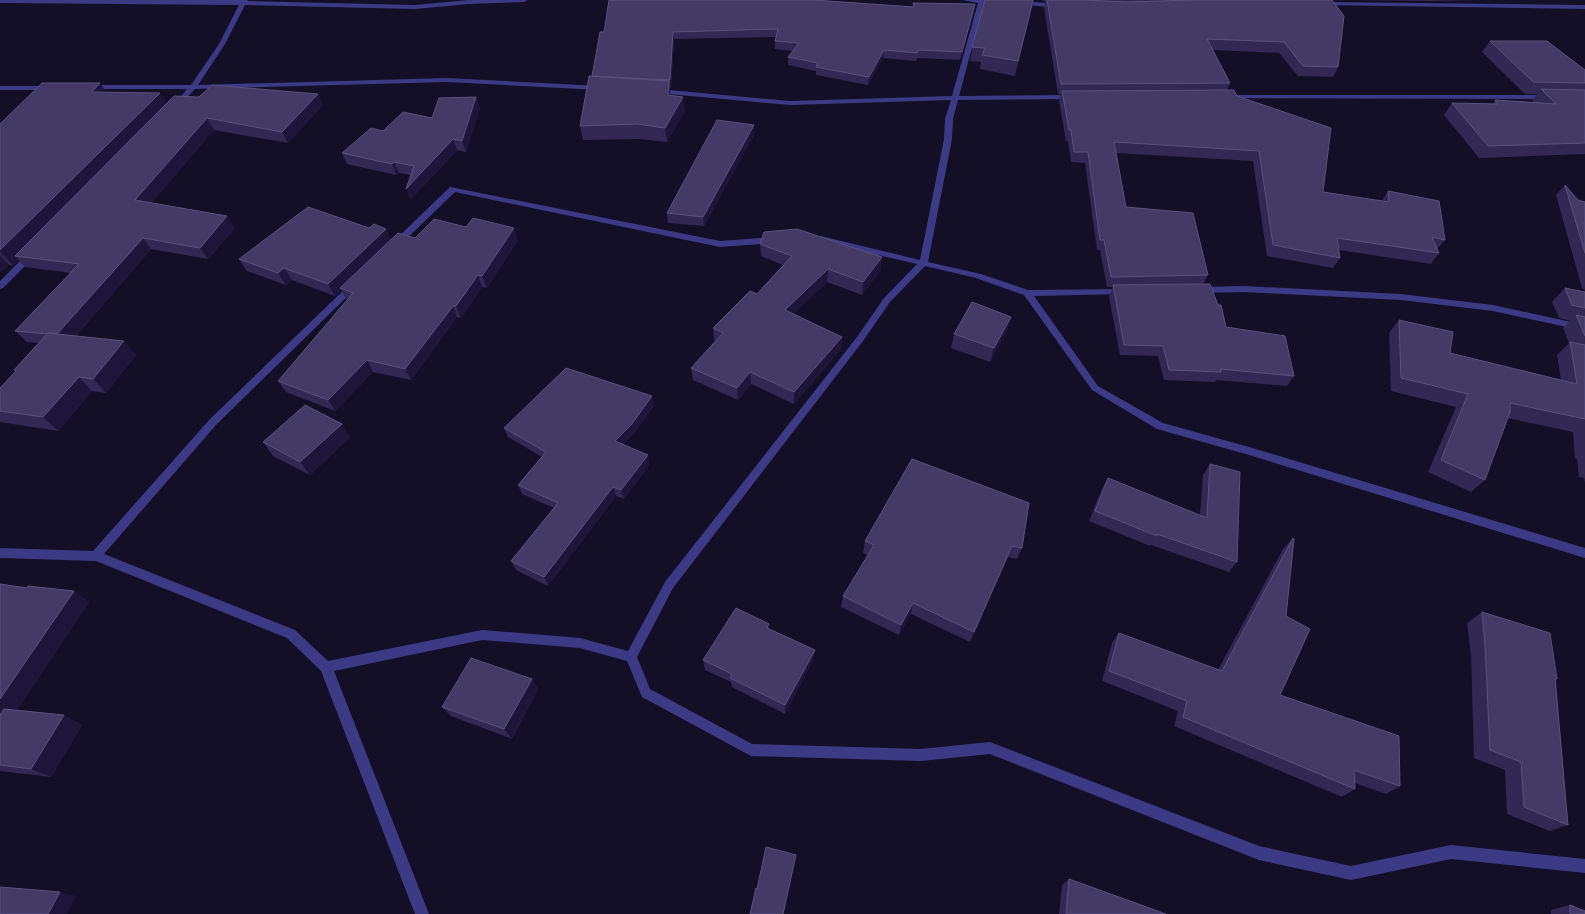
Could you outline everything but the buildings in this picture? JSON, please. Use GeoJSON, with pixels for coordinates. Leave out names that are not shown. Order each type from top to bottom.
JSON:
{"type":"FeatureCollection","features":[{"type":"Feature","properties":{"kind":"street"},"geometry":{"type":"LineString","coordinates":[[0,1],[244,2],[415,7],[469,2],[524,0]]}},
{"type":"Feature","properties":{"kind":"street"},"geometry":{"type":"LineString","coordinates":[[965,0],[994,2]]}},
{"type":"Feature","properties":{"kind":"street"},"geometry":{"type":"LineString","coordinates":[[168,114],[195,87],[229,35],[244,2]]}},
{"type":"Feature","properties":{"kind":"street"},"geometry":{"type":"LineString","coordinates":[[631,657],[669,585],[860,339],[887,300],[924,262],[948,139],[949,119],[981,2]]}},
{"type":"Feature","properties":{"kind":"street"},"geometry":{"type":"LineString","coordinates":[[1015,2],[1062,6]]}},
{"type":"Feature","properties":{"kind":"street"},"geometry":{"type":"LineString","coordinates":[[1313,4],[1335,2],[1585,7]]}},
{"type":"Feature","properties":{"kind":"street"},"geometry":{"type":"LineString","coordinates":[[86,87],[195,87],[447,80],[610,88]]}},
{"type":"Feature","properties":{"kind":"street"},"geometry":{"type":"LineString","coordinates":[[0,88],[54,88]]}},
{"type":"Feature","properties":{"kind":"street"},"geometry":{"type":"LineString","coordinates":[[648,90],[790,103],[954,98],[1081,97]]}},
{"type":"Feature","properties":{"kind":"street"},"geometry":{"type":"LineString","coordinates":[[1215,97],[1554,97]]}},
{"type":"Feature","properties":{"kind":"street"},"geometry":{"type":"LineString","coordinates":[[390,250],[453,189],[720,244],[781,239]]}},
{"type":"Feature","properties":{"kind":"street"},"geometry":{"type":"LineString","coordinates":[[811,236],[924,262],[978,276],[1027,292],[1135,291]]}},
{"type":"Feature","properties":{"kind":"street"},"geometry":{"type":"LineString","coordinates":[[0,286],[38,247]]}},
{"type":"Feature","properties":{"kind":"street"},"geometry":{"type":"LineString","coordinates":[[96,556],[213,422],[362,278]]}},
{"type":"Feature","properties":{"kind":"street"},"geometry":{"type":"LineString","coordinates":[[1189,290],[1244,289],[1401,297],[1493,308],[1585,328]]}},
{"type":"Feature","properties":{"kind":"street"},"geometry":{"type":"LineString","coordinates":[[1027,292],[1096,388],[1160,426],[1249,451],[1585,553]]}},
{"type":"Feature","properties":{"kind":"street"},"geometry":{"type":"LineString","coordinates":[[0,553],[96,556],[291,634],[326,667],[422,914]]}},
{"type":"Feature","properties":{"kind":"street"},"geometry":{"type":"LineString","coordinates":[[326,667],[482,634],[580,643],[631,657]]}},
{"type":"Feature","properties":{"kind":"street"},"geometry":{"type":"LineString","coordinates":[[631,657],[646,693],[751,750],[920,754],[990,748],[1259,854],[1351,873],[1451,852],[1585,866]]}}]}
